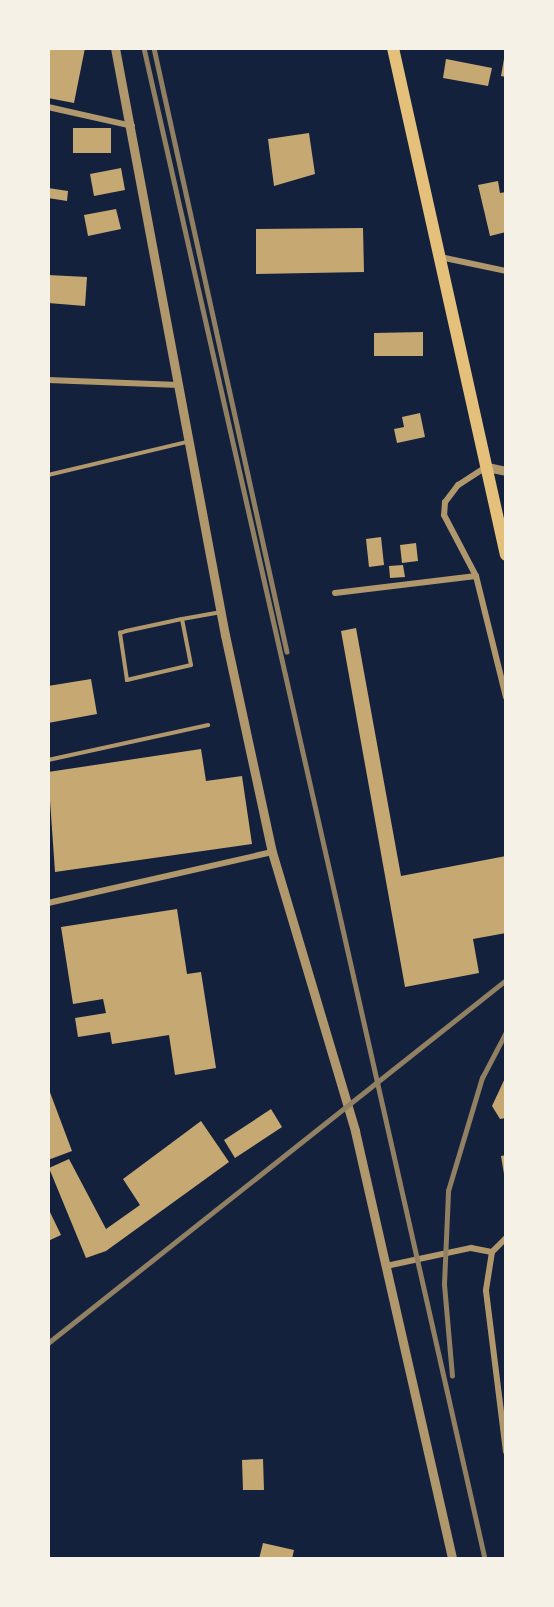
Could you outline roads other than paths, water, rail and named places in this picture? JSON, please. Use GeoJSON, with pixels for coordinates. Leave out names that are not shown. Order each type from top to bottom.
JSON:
{"type":"FeatureCollection","features":[{"type":"Feature","properties":{"kind":"highway"},"geometry":{"type":"LineString","coordinates":[[393,48],[506,555]]}},
{"type":"Feature","properties":{"kind":"street"},"geometry":{"type":"LineString","coordinates":[[115,48],[181,385],[220,612],[272,852],[355,1131],[452,1559]]}},
{"type":"Feature","properties":{"kind":"street"},"geometry":{"type":"LineString","coordinates":[[48,107],[132,126]]}},
{"type":"Feature","properties":{"kind":"street"},"geometry":{"type":"LineString","coordinates":[[439,257],[506,271]]}},
{"type":"Feature","properties":{"kind":"street"},"geometry":{"type":"LineString","coordinates":[[48,380],[181,385]]}},
{"type":"Feature","properties":{"kind":"street"},"geometry":{"type":"LineString","coordinates":[[506,471],[487,467],[458,485],[445,502],[444,516],[476,576],[506,698]]}},
{"type":"Feature","properties":{"kind":"street"},"geometry":{"type":"LineString","coordinates":[[335,592],[476,576]]}},
{"type":"Feature","properties":{"kind":"street"},"geometry":{"type":"LineString","coordinates":[[48,903],[272,852]]}},
{"type":"Feature","properties":{"kind":"street"},"geometry":{"type":"LineString","coordinates":[[506,1238],[492,1252],[486,1291],[506,1452]]}},
{"type":"Feature","properties":{"kind":"street"},"geometry":{"type":"LineString","coordinates":[[386,1266],[471,1248],[492,1252]]}},
{"type":"Feature","properties":{"kind":"lane"},"geometry":{"type":"LineString","coordinates":[[48,475],[191,441]]}},
{"type":"Feature","properties":{"kind":"lane"},"geometry":{"type":"LineString","coordinates":[[182,619],[191,665],[127,680],[120,633],[182,619],[220,612]]}},
{"type":"Feature","properties":{"kind":"lane"},"geometry":{"type":"LineString","coordinates":[[48,760],[208,725]]}},
{"type":"Feature","properties":{"kind":"railway"},"geometry":{"type":"LineString","coordinates":[[144,48],[485,1559]]}},
{"type":"Feature","properties":{"kind":"railway"},"geometry":{"type":"LineString","coordinates":[[154,48],[287,652]]}},
{"type":"Feature","properties":{"kind":"railway"},"geometry":{"type":"LineString","coordinates":[[48,1343],[506,980]]}},
{"type":"Feature","properties":{"kind":"railway"},"geometry":{"type":"LineString","coordinates":[[452,1376],[444,1284],[448,1191],[482,1078],[506,1032]]}}]}
